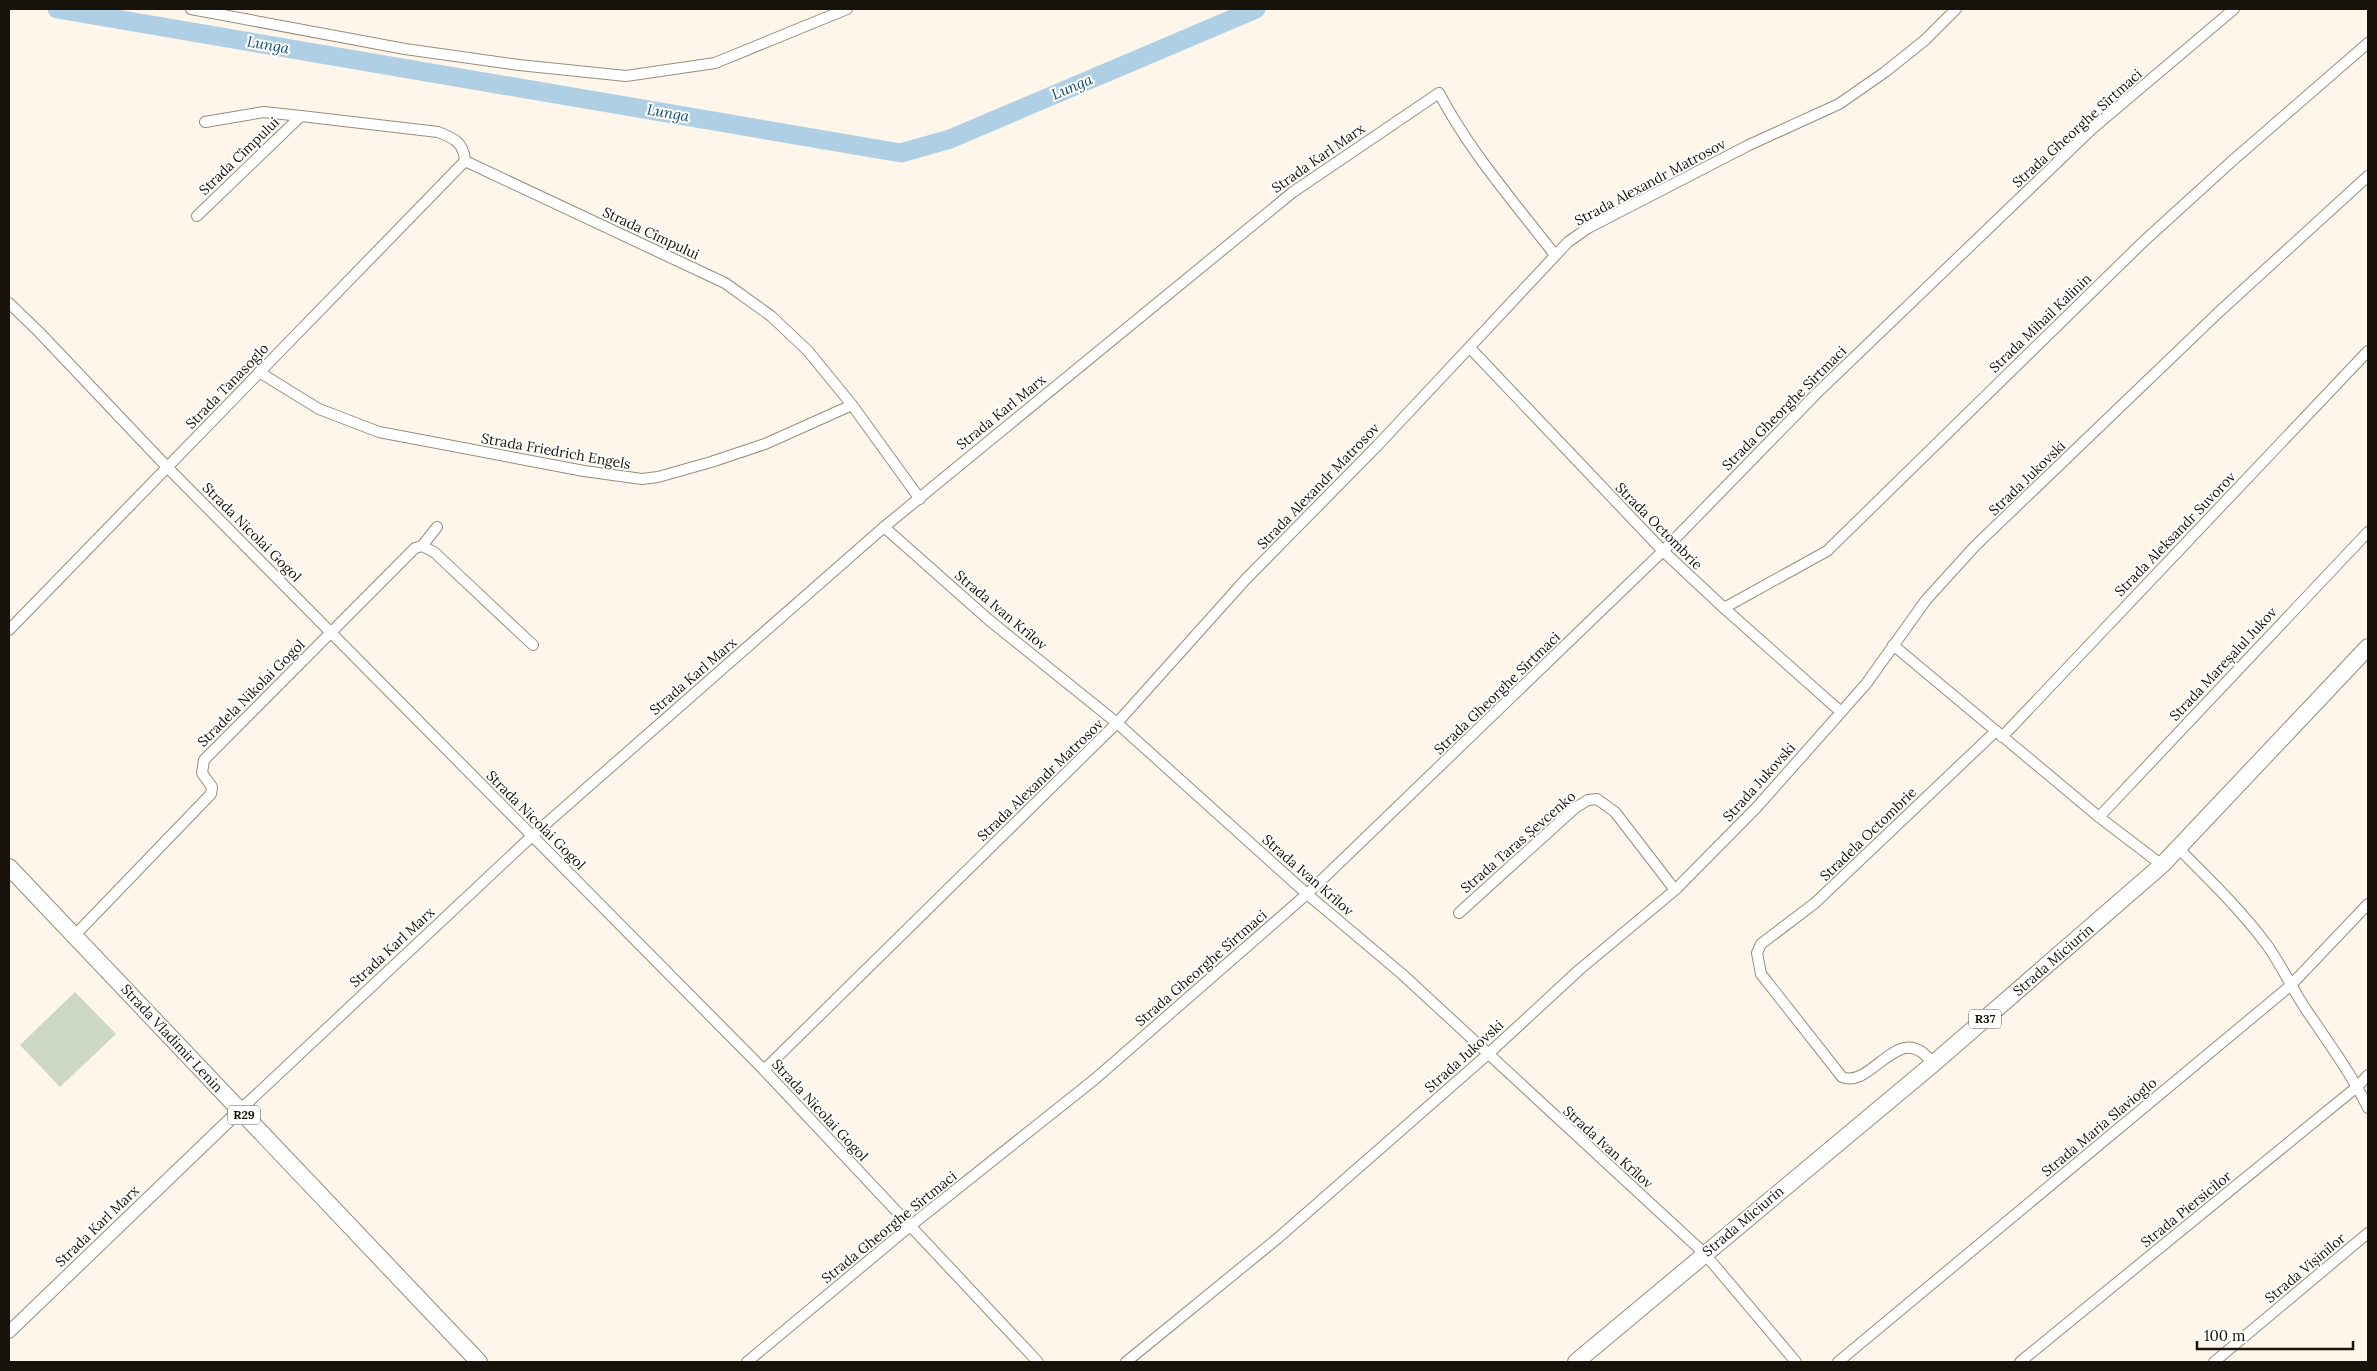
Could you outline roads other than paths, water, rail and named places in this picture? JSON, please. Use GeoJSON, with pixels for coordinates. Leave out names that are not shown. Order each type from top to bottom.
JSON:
{"type":"FeatureCollection","features":[{"type":"Feature","properties":{"kind":"main road","name":"Strada Miciurin"},"geometry":{"type":"LineString","coordinates":[[1576,1362],[1704,1253],[1933,1064],[2162,865],[2368,647]]}},
{"type":"Feature","properties":{"kind":"main road","name":"Strada Vladimir Lenin"},"geometry":{"type":"LineString","coordinates":[[9,868],[479,1362]]}},
{"type":"Feature","properties":{"kind":"street"},"geometry":{"type":"LineString","coordinates":[[191,9],[405,49],[520,65],[626,76],[715,63],[847,9]]}},
{"type":"Feature","properties":{"kind":"street","name":"Strada Alexandr Matrosov"},"geometry":{"type":"LineString","coordinates":[[764,1070],[1117,724],[1245,580],[1470,348],[1568,242],[1588,228],[1749,145],[1839,104],[1885,72],[1925,40],[1956,9]]}},
{"type":"Feature","properties":{"kind":"street","name":"Strada Gheorghe Sîrtmaci"},"geometry":{"type":"LineString","coordinates":[[747,1362],[909,1226],[1095,1079],[1306,894],[1663,551],[1817,393],[2092,129],[2234,9]]}},
{"type":"Feature","properties":{"kind":"street","name":"Strada Mihail Kalinin"},"geometry":{"type":"LineString","coordinates":[[1724,608],[1827,551],[2143,242],[2232,161],[2368,43]]}},
{"type":"Feature","properties":{"kind":"street","name":"Strada Karl Marx"},"geometry":{"type":"LineString","coordinates":[[9,1332],[240,1110],[532,836],[884,527],[1293,192],[1439,93],[1454,122],[1480,160],[1555,255]]}},
{"type":"Feature","properties":{"kind":"street","name":"Strada Cîmpului"},"geometry":{"type":"LineString","coordinates":[[204,122],[264,112],[438,132],[457,140],[465,153],[465,161],[725,283],[771,316],[808,351],[852,405],[920,499]]}},
{"type":"Feature","properties":{"kind":"street","name":"Strada Cîmpului"},"geometry":{"type":"LineString","coordinates":[[197,216],[301,116]]}},
{"type":"Feature","properties":{"kind":"street","name":"Strada Tanasoglo"},"geometry":{"type":"LineString","coordinates":[[9,630],[465,161]]}},
{"type":"Feature","properties":{"kind":"street","name":"Strada Jukovski"},"geometry":{"type":"LineString","coordinates":[[1126,1362],[1278,1238],[1487,1055],[1579,970],[1675,890],[1757,807],[1866,684],[1926,600],[1976,546],[2220,311],[2368,176]]}},
{"type":"Feature","properties":{"kind":"street","name":"Strada Nicolai Gogol"},"geometry":{"type":"LineString","coordinates":[[9,303],[168,468],[764,1070],[1038,1362]]}},
{"type":"Feature","properties":{"kind":"street","name":"Strada Octombrie"},"geometry":{"type":"LineString","coordinates":[[1470,348],[1663,551],[1841,712]]}},
{"type":"Feature","properties":{"kind":"street","name":"Strada Aleksandr Suvorov"},"geometry":{"type":"LineString","coordinates":[[1999,734],[2368,351]]}},
{"type":"Feature","properties":{"kind":"street","name":"Strada Friedrich Engels"},"geometry":{"type":"LineString","coordinates":[[259,372],[319,409],[379,432],[584,471],[642,479],[711,462],[764,444],[852,405]]}},
{"type":"Feature","properties":{"kind":"street","name":"Strada Ivan Krîlov"},"geometry":{"type":"LineString","coordinates":[[884,527],[989,620],[1117,724],[1306,894],[1402,974],[1487,1055],[1704,1253],[1796,1362]]}},
{"type":"Feature","properties":{"kind":"street","name":"Stradela Nikolai Gogol"},"geometry":{"type":"LineString","coordinates":[[75,936],[211,794],[212,787],[202,773],[204,760],[415,548],[422,546],[436,528]]}},
{"type":"Feature","properties":{"kind":"street","name":"Strada Mareșalul Jukov"},"geometry":{"type":"LineString","coordinates":[[2099,817],[2368,532]]}},
{"type":"Feature","properties":{"kind":"street"},"geometry":{"type":"LineString","coordinates":[[422,546],[434,552],[533,645]]}},
{"type":"Feature","properties":{"kind":"street"},"geometry":{"type":"LineString","coordinates":[[1893,645],[2099,817],[2162,865]]}},
{"type":"Feature","properties":{"kind":"street","name":"Stradela Octombrie"},"geometry":{"type":"LineString","coordinates":[[1933,1064],[1926,1054],[1917,1048],[1904,1049],[1890,1054],[1856,1078],[1848,1080],[1842,1077],[1761,974],[1757,953],[1761,944],[1815,903],[1999,734]]}},
{"type":"Feature","properties":{"kind":"street","name":"Strada Taras Șevcenko"},"geometry":{"type":"LineString","coordinates":[[1459,913],[1575,808],[1588,800],[1598,799],[1615,812],[1675,890]]}},
{"type":"Feature","properties":{"kind":"street"},"geometry":{"type":"LineString","coordinates":[[2179,849],[2232,903],[2267,945],[2280,964],[2290,986],[2358,1086],[2368,1108]]}},
{"type":"Feature","properties":{"kind":"street","name":"Strada Maria Slavioglo"},"geometry":{"type":"LineString","coordinates":[[1838,1362],[2290,986],[2368,904]]}},
{"type":"Feature","properties":{"kind":"street","name":"Strada Piersicilor"},"geometry":{"type":"LineString","coordinates":[[2020,1362],[2358,1086],[2368,1075]]}},
{"type":"Feature","properties":{"kind":"street","name":"Strada Vișinilor"},"geometry":{"type":"LineString","coordinates":[[2214,1362],[2368,1233]]}},
{"type":"Feature","properties":{"kind":"waterway","name":"Lunga"},"geometry":{"type":"LineString","coordinates":[[57,9],[901,153],[950,139],[1256,9]]}}]}
